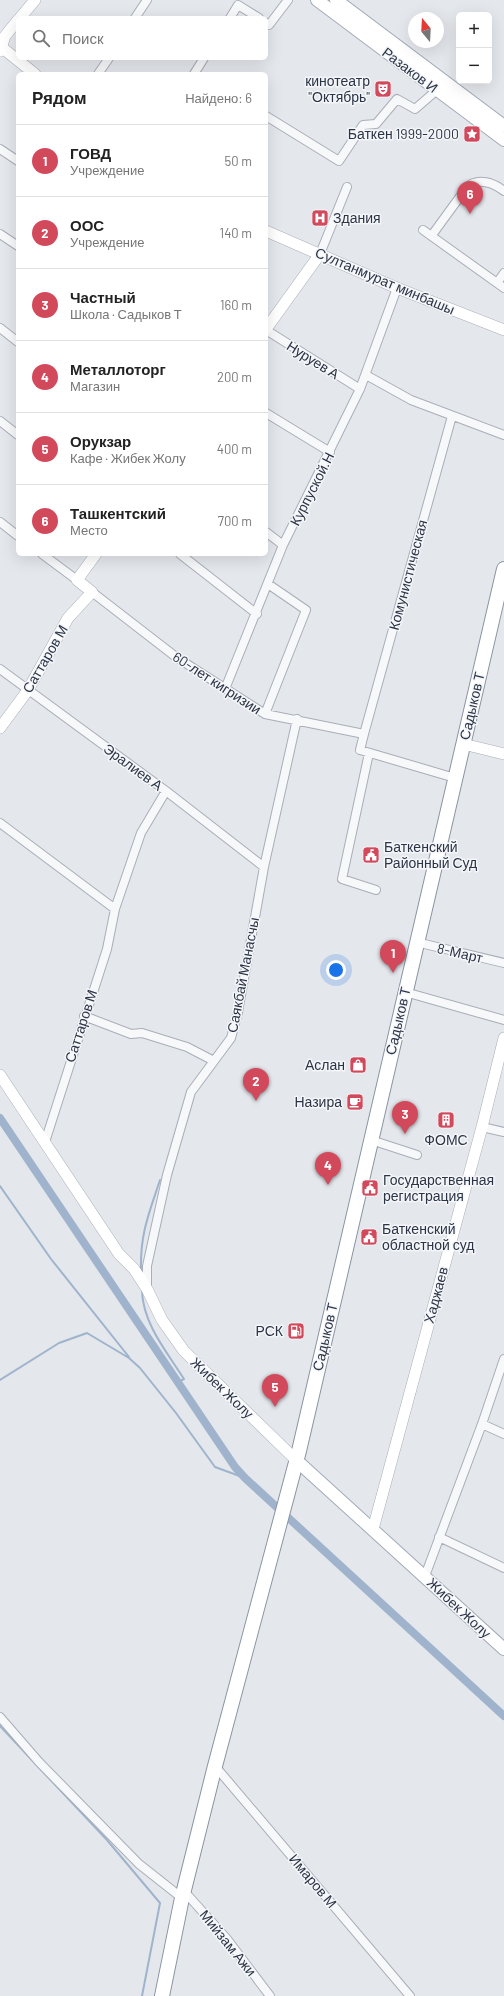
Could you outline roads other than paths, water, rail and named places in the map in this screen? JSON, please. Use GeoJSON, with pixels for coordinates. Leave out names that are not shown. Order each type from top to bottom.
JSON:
{"type":"FeatureCollection","features":[{"type":"Feature","properties":{"kind":"highway","name":"Садыков Т"},"geometry":{"type":"LineString","coordinates":[[162,1996],[183,1894],[215,1766],[297,1456],[504,569]]}},
{"type":"Feature","properties":{"kind":"main road","name":"Разаков И"},"geometry":{"type":"LineString","coordinates":[[317,0],[504,126]]}},
{"type":"Feature","properties":{"kind":"main road","name":"Разаков И"},"geometry":{"type":"LineString","coordinates":[[336,0],[422,72],[436,90],[504,140]]}},
{"type":"Feature","properties":{"kind":"main road","name":"Жибек Жолу"},"geometry":{"type":"LineString","coordinates":[[297,1456],[373,1529],[504,1649]]}},
{"type":"Feature","properties":{"kind":"street"},"geometry":{"type":"LineString","coordinates":[[22,16],[35,0]]}},
{"type":"Feature","properties":{"kind":"street"},"geometry":{"type":"LineString","coordinates":[[136,16],[147,0]]}},
{"type":"Feature","properties":{"kind":"street"},"geometry":{"type":"LineString","coordinates":[[268,24],[288,0]]}},
{"type":"Feature","properties":{"kind":"street"},"geometry":{"type":"LineString","coordinates":[[231,16],[238,5],[256,16]]}},
{"type":"Feature","properties":{"kind":"street"},"geometry":{"type":"LineString","coordinates":[[16,23],[5,36],[1,49],[32,72]]}},
{"type":"Feature","properties":{"kind":"street"},"geometry":{"type":"LineString","coordinates":[[99,72],[108,60]]}},
{"type":"Feature","properties":{"kind":"street"},"geometry":{"type":"LineString","coordinates":[[195,72],[203,60]]}},
{"type":"Feature","properties":{"kind":"street"},"geometry":{"type":"LineString","coordinates":[[268,117],[339,161],[363,125],[376,124],[397,99],[414,109],[436,90]]}},
{"type":"Feature","properties":{"kind":"street"},"geometry":{"type":"LineString","coordinates":[[0,149],[16,160]]}},
{"type":"Feature","properties":{"kind":"street"},"geometry":{"type":"LineString","coordinates":[[432,235],[470,184],[479,182],[494,184],[504,191]]}},
{"type":"Feature","properties":{"kind":"street"},"geometry":{"type":"LineString","coordinates":[[268,327],[320,254],[347,187]]}},
{"type":"Feature","properties":{"kind":"street"},"geometry":{"type":"LineString","coordinates":[[423,230],[432,235],[500,286],[504,273]]}},
{"type":"Feature","properties":{"kind":"street","name":"Султанмурат минбашы"},"geometry":{"type":"LineString","coordinates":[[268,232],[398,288],[504,330]]}},
{"type":"Feature","properties":{"kind":"street"},"geometry":{"type":"LineString","coordinates":[[0,234],[16,245]]}},
{"type":"Feature","properties":{"kind":"street","name":"Курпуской.Н"},"geometry":{"type":"LineString","coordinates":[[225,689],[283,545],[360,389],[398,288]]}},
{"type":"Feature","properties":{"kind":"street"},"geometry":{"type":"LineString","coordinates":[[0,328],[16,340]]}},
{"type":"Feature","properties":{"kind":"street","name":"Нуруев А"},"geometry":{"type":"LineString","coordinates":[[268,331],[360,389]]}},
{"type":"Feature","properties":{"kind":"street"},"geometry":{"type":"LineString","coordinates":[[366,375],[411,400],[504,435]]}},
{"type":"Feature","properties":{"kind":"street"},"geometry":{"type":"LineString","coordinates":[[268,414],[330,452]]}},
{"type":"Feature","properties":{"kind":"street","name":"Комунистическая"},"geometry":{"type":"LineString","coordinates":[[364,734],[452,416]]}},
{"type":"Feature","properties":{"kind":"street"},"geometry":{"type":"LineString","coordinates":[[0,421],[16,433]]}},
{"type":"Feature","properties":{"kind":"street"},"geometry":{"type":"LineString","coordinates":[[0,522],[16,534]]}},
{"type":"Feature","properties":{"kind":"street"},"geometry":{"type":"LineString","coordinates":[[268,534],[283,545]]}},
{"type":"Feature","properties":{"kind":"street"},"geometry":{"type":"LineString","coordinates":[[45,556],[92,592]]}},
{"type":"Feature","properties":{"kind":"street"},"geometry":{"type":"LineString","coordinates":[[77,580],[95,556]]}},
{"type":"Feature","properties":{"kind":"street"},"geometry":{"type":"LineString","coordinates":[[183,556],[256,614]]}},
{"type":"Feature","properties":{"kind":"street"},"geometry":{"type":"LineString","coordinates":[[266,714],[306,610],[268,584]]}},
{"type":"Feature","properties":{"kind":"street","name":"60-лет кигризии"},"geometry":{"type":"LineString","coordinates":[[92,592],[176,657],[266,714],[297,719],[364,734]]}},
{"type":"Feature","properties":{"kind":"street","name":"Саттаров М"},"geometry":{"type":"LineString","coordinates":[[0,728],[28,690],[68,618],[92,592]]}},
{"type":"Feature","properties":{"kind":"street","name":"Эралиев А"},"geometry":{"type":"LineString","coordinates":[[0,669],[166,791],[264,867]]}},
{"type":"Feature","properties":{"kind":"street","name":"Саякбай Манасчы"},"geometry":{"type":"LineString","coordinates":[[147,1289],[147,1266],[167,1175],[191,1092],[231,1038],[238,1012],[264,867],[297,719]]}},
{"type":"Feature","properties":{"kind":"street"},"geometry":{"type":"LineString","coordinates":[[364,734],[360,750],[455,778]]}},
{"type":"Feature","properties":{"kind":"street"},"geometry":{"type":"LineString","coordinates":[[463,744],[504,754]]}},
{"type":"Feature","properties":{"kind":"street"},"geometry":{"type":"LineString","coordinates":[[369,752],[342,879],[376,890]]}},
{"type":"Feature","properties":{"kind":"street","name":"Саттаров М"},"geometry":{"type":"LineString","coordinates":[[45,1142],[84,1016],[107,949],[115,909],[141,833],[166,791]]}},
{"type":"Feature","properties":{"kind":"street"},"geometry":{"type":"LineString","coordinates":[[0,823],[115,909]]}},
{"type":"Feature","properties":{"kind":"street","name":"8-Март"},"geometry":{"type":"LineString","coordinates":[[416,942],[504,963]]}},
{"type":"Feature","properties":{"kind":"street"},"geometry":{"type":"LineString","coordinates":[[405,992],[504,1020]]}},
{"type":"Feature","properties":{"kind":"street"},"geometry":{"type":"LineString","coordinates":[[84,1016],[131,1034],[142,1034],[187,1047],[214,1061]]}},
{"type":"Feature","properties":{"kind":"street","name":"Хаджаев"},"geometry":{"type":"LineString","coordinates":[[373,1529],[504,1042]]}},
{"type":"Feature","properties":{"kind":"street","name":"Жибек Жолу"},"geometry":{"type":"LineString","coordinates":[[0,1075],[119,1254],[134,1269],[147,1289],[162,1320],[184,1351],[297,1456]]}},
{"type":"Feature","properties":{"kind":"street"},"geometry":{"type":"LineString","coordinates":[[482,1127],[504,1132]]}},
{"type":"Feature","properties":{"kind":"street"},"geometry":{"type":"LineString","coordinates":[[371,1140],[417,1155]]}},
{"type":"Feature","properties":{"kind":"street"},"geometry":{"type":"LineString","coordinates":[[425,1576],[482,1424],[504,1358]]}},
{"type":"Feature","properties":{"kind":"street"},"geometry":{"type":"LineString","coordinates":[[482,1424],[504,1434]]}},
{"type":"Feature","properties":{"kind":"street"},"geometry":{"type":"LineString","coordinates":[[439,1537],[504,1568]]}},
{"type":"Feature","properties":{"kind":"street","name":"Мийзам Ажи"},"geometry":{"type":"LineString","coordinates":[[0,1717],[39,1762],[139,1864],[183,1894],[228,1939],[270,1996]]}},
{"type":"Feature","properties":{"kind":"street","name":"Имаров М"},"geometry":{"type":"LineString","coordinates":[[215,1766],[410,1996]]}},
{"type":"Feature","properties":{"kind":"waterway"},"geometry":{"type":"LineString","coordinates":[[0,1118],[235,1467],[245,1478],[504,1716]]}},
{"type":"Feature","properties":{"kind":"waterway"},"geometry":{"type":"LineString","coordinates":[[141,1270],[144,1234],[160,1180]]}},
{"type":"Feature","properties":{"kind":"waterway"},"geometry":{"type":"LineString","coordinates":[[0,1186],[51,1259],[129,1357]]}},
{"type":"Feature","properties":{"kind":"waterway"},"geometry":{"type":"LineString","coordinates":[[142,1291],[143,1303],[151,1326],[184,1379],[178,1382]]}},
{"type":"Feature","properties":{"kind":"waterway"},"geometry":{"type":"LineString","coordinates":[[0,1380],[59,1343],[87,1333],[129,1358],[140,1368],[176,1413],[215,1467],[245,1478]]}},
{"type":"Feature","properties":{"kind":"waterway"},"geometry":{"type":"LineString","coordinates":[[0,1726],[107,1840],[160,1903],[142,1996]]}},
{"type":"Feature","properties":{"kind":"place","name":"кинотеатр \"Октябрь\""},"geometry":{"type":"Point","coordinates":[383,89]}},
{"type":"Feature","properties":{"kind":"place","name":"Баткен 1999-2000"},"geometry":{"type":"Point","coordinates":[472,134]}},
{"type":"Feature","properties":{"kind":"place","name":"Ташкентский"},"geometry":{"type":"Point","coordinates":[470,214]}},
{"type":"Feature","properties":{"kind":"place","name":"Здания"},"geometry":{"type":"Point","coordinates":[320,218]}},
{"type":"Feature","properties":{"kind":"place","name":"Баткенский Районный Суд"},"geometry":{"type":"Point","coordinates":[371,855]}},
{"type":"Feature","properties":{"kind":"place","name":"ГОВД"},"geometry":{"type":"Point","coordinates":[393,973]}},
{"type":"Feature","properties":{"kind":"place","name":"Аслан"},"geometry":{"type":"Point","coordinates":[358,1065]}},
{"type":"Feature","properties":{"kind":"place","name":"ООС"},"geometry":{"type":"Point","coordinates":[256,1101]}},
{"type":"Feature","properties":{"kind":"place","name":"Назира"},"geometry":{"type":"Point","coordinates":[355,1102]}},
{"type":"Feature","properties":{"kind":"place","name":"ФОМС"},"geometry":{"type":"Point","coordinates":[446,1120]}},
{"type":"Feature","properties":{"kind":"place","name":"Частный"},"geometry":{"type":"Point","coordinates":[405,1134]}},
{"type":"Feature","properties":{"kind":"place","name":"Металлоторг"},"geometry":{"type":"Point","coordinates":[328,1185]}},
{"type":"Feature","properties":{"kind":"place","name":"Государственная регистрация"},"geometry":{"type":"Point","coordinates":[370,1188]}},
{"type":"Feature","properties":{"kind":"place","name":"Баткенский областной суд"},"geometry":{"type":"Point","coordinates":[369,1237]}},
{"type":"Feature","properties":{"kind":"place","name":"РСК"},"geometry":{"type":"Point","coordinates":[296,1331]}},
{"type":"Feature","properties":{"kind":"place","name":"Орукзар"},"geometry":{"type":"Point","coordinates":[275,1407]}}]}
